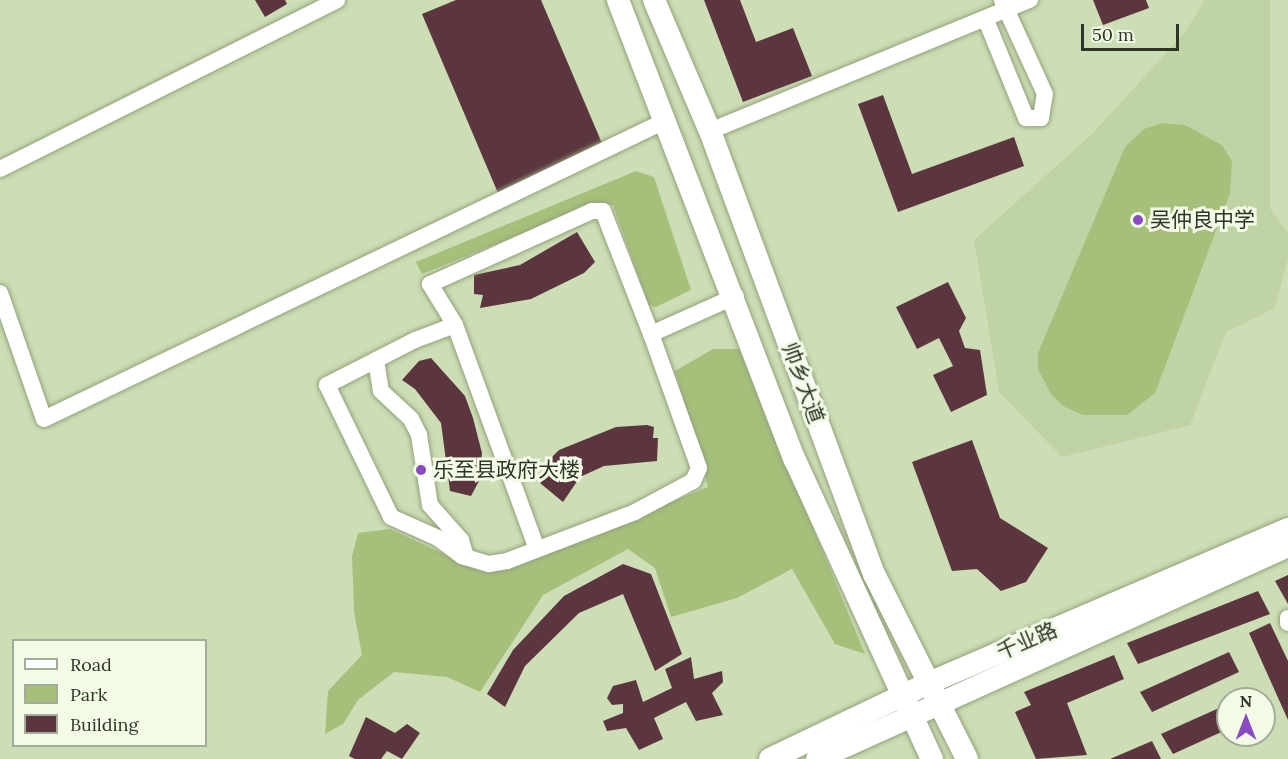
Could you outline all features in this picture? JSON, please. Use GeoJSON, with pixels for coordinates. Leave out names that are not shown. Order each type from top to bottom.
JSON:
{"type":"FeatureCollection","features":[{"type":"Feature","properties":{"kind":"main road","name":"帅乡大道"},"geometry":{"type":"LineString","coordinates":[[618,0],[736,296],[795,460],[932,759]]}},
{"type":"Feature","properties":{"kind":"main road","name":"帅乡大道"},"geometry":{"type":"LineString","coordinates":[[654,0],[710,131],[874,574],[936,692],[967,759]]}},
{"type":"Feature","properties":{"kind":"main road","name":"千业路"},"geometry":{"type":"LineString","coordinates":[[770,759],[906,706],[1288,529]]}},
{"type":"Feature","properties":{"kind":"main road","name":"千业路"},"geometry":{"type":"LineString","coordinates":[[936,692],[1288,546]]}},
{"type":"Feature","properties":{"kind":"main road","name":"千业路"},"geometry":{"type":"LineString","coordinates":[[817,759],[906,706]]}},
{"type":"Feature","properties":{"kind":"street"},"geometry":{"type":"LineString","coordinates":[[0,169],[338,0]]}},
{"type":"Feature","properties":{"kind":"street"},"geometry":{"type":"LineString","coordinates":[[710,131],[986,20],[1005,6],[1030,0]]}},
{"type":"Feature","properties":{"kind":"street"},"geometry":{"type":"LineString","coordinates":[[986,20],[1026,118],[1041,118],[1046,94],[1005,6]]}},
{"type":"Feature","properties":{"kind":"street"},"geometry":{"type":"LineString","coordinates":[[0,293],[44,419],[667,120]]}},
{"type":"Feature","properties":{"kind":"street"},"geometry":{"type":"LineString","coordinates":[[455,325],[376,360],[327,385],[391,517],[466,557],[489,564],[537,549],[635,512],[693,482],[699,468],[651,334],[603,211],[592,211],[430,284],[455,325],[537,549]]}},
{"type":"Feature","properties":{"kind":"street"},"geometry":{"type":"LineString","coordinates":[[651,334],[736,296]]}},
{"type":"Feature","properties":{"kind":"street"},"geometry":{"type":"LineString","coordinates":[[376,360],[381,392],[411,419],[419,435],[430,505],[461,540],[466,557]]}},
{"type":"Feature","properties":{"kind":"street"},"geometry":{"type":"LineString","coordinates":[[1288,618],[1288,623]]}},
{"type":"Feature","properties":{"kind":"shaded area","name":"吴仲良中学"},"geometry":{"type":"Polygon","coordinates":[[[1205,0],[1270,0],[1270,208],[1288,233],[1288,258],[1275,308],[1226,332],[1190,425],[1062,457],[999,392],[974,240],[1093,133],[1185,32],[1205,0]]]}},
{"type":"Feature","properties":{"kind":"green space"},"geometry":{"type":"Polygon","coordinates":[[[1162,123],[1185,125],[1222,145],[1232,161],[1230,193],[1155,393],[1127,415],[1083,415],[1063,406],[1051,394],[1038,369],[1038,353],[1125,147],[1144,129],[1162,123]]]}},
{"type":"Feature","properties":{"kind":"green space"},"geometry":{"type":"Polygon","coordinates":[[[636,171],[654,177],[691,290],[656,307],[649,305],[613,205],[600,202],[422,274],[416,262],[636,171]]]}},
{"type":"Feature","properties":{"kind":"green space"},"geometry":{"type":"Polygon","coordinates":[[[713,349],[739,349],[865,654],[835,644],[792,569],[737,598],[671,617],[655,568],[628,549],[543,595],[480,692],[447,677],[394,672],[358,700],[343,724],[325,734],[328,691],[362,655],[354,612],[352,556],[358,533],[390,529],[483,572],[509,570],[708,487],[675,371],[713,349]]]}},
{"type":"Feature","properties":{"kind":"building"},"geometry":{"type":"Polygon","coordinates":[[[255,0],[285,0],[287,4],[265,17],[255,0]]]}},
{"type":"Feature","properties":{"kind":"building"},"geometry":{"type":"Polygon","coordinates":[[[456,0],[541,0],[604,148],[498,193],[422,14],[456,0]]]}},
{"type":"Feature","properties":{"kind":"building"},"geometry":{"type":"Polygon","coordinates":[[[704,0],[740,0],[756,42],[793,28],[812,76],[743,102],[704,0]]]}},
{"type":"Feature","properties":{"kind":"building"},"geometry":{"type":"Polygon","coordinates":[[[1093,0],[1146,0],[1149,8],[1103,25],[1093,0]]]}},
{"type":"Feature","properties":{"kind":"building"},"geometry":{"type":"Polygon","coordinates":[[[883,95],[912,174],[1014,137],[1024,166],[898,212],[858,104],[883,95]]]}},
{"type":"Feature","properties":{"kind":"building"},"geometry":{"type":"Polygon","coordinates":[[[577,232],[595,262],[584,273],[531,299],[480,308],[483,295],[474,294],[474,275],[520,265],[577,232]]]}},
{"type":"Feature","properties":{"kind":"building"},"geometry":{"type":"Polygon","coordinates":[[[948,282],[966,318],[959,331],[965,348],[980,350],[987,395],[951,412],[933,375],[953,366],[939,338],[917,349],[896,307],[948,282]]]}},
{"type":"Feature","properties":{"kind":"building"},"geometry":{"type":"Polygon","coordinates":[[[431,358],[465,396],[473,418],[482,453],[479,481],[471,496],[450,491],[441,423],[415,389],[402,380],[419,361],[431,358]]]}},
{"type":"Feature","properties":{"kind":"building"},"geometry":{"type":"Polygon","coordinates":[[[647,425],[654,427],[653,438],[658,438],[657,461],[604,466],[580,477],[563,502],[540,483],[549,476],[542,467],[559,450],[616,427],[647,425]]]}},
{"type":"Feature","properties":{"kind":"building"},"geometry":{"type":"Polygon","coordinates":[[[972,440],[1000,518],[1048,548],[1026,582],[1001,591],[977,569],[952,571],[912,462],[972,440]]]}},
{"type":"Feature","properties":{"kind":"building"},"geometry":{"type":"Polygon","coordinates":[[[623,564],[651,574],[682,654],[655,671],[623,594],[579,613],[525,666],[505,707],[487,694],[513,650],[564,596],[623,564]]]}},
{"type":"Feature","properties":{"kind":"building"},"geometry":{"type":"Polygon","coordinates":[[[1288,575],[1288,604],[1275,581],[1288,575]]]}},
{"type":"Feature","properties":{"kind":"building"},"geometry":{"type":"Polygon","coordinates":[[[1258,591],[1270,614],[1138,664],[1127,643],[1258,591]]]}},
{"type":"Feature","properties":{"kind":"building"},"geometry":{"type":"Polygon","coordinates":[[[1270,623],[1288,661],[1288,720],[1276,693],[1276,687],[1273,687],[1249,633],[1270,623]]]}},
{"type":"Feature","properties":{"kind":"building"},"geometry":{"type":"Polygon","coordinates":[[[1229,652],[1239,672],[1152,712],[1140,692],[1229,652]]]}},
{"type":"Feature","properties":{"kind":"building"},"geometry":{"type":"Polygon","coordinates":[[[1114,655],[1124,679],[1067,703],[1087,755],[1036,759],[1015,712],[1031,705],[1024,692],[1114,655]]]}},
{"type":"Feature","properties":{"kind":"building"},"geometry":{"type":"Polygon","coordinates":[[[691,657],[694,679],[722,671],[723,682],[712,693],[723,715],[696,721],[686,702],[654,718],[663,739],[639,750],[626,728],[607,731],[603,721],[623,713],[623,704],[612,705],[607,698],[613,686],[636,680],[643,702],[672,688],[665,669],[691,657]]]}},
{"type":"Feature","properties":{"kind":"building"},"geometry":{"type":"Polygon","coordinates":[[[1216,709],[1216,734],[1173,754],[1161,734],[1216,709]]]}},
{"type":"Feature","properties":{"kind":"building"},"geometry":{"type":"Polygon","coordinates":[[[366,717],[395,733],[407,724],[420,733],[402,759],[387,751],[381,759],[355,759],[349,756],[366,717]]]}},
{"type":"Feature","properties":{"kind":"building"},"geometry":{"type":"Polygon","coordinates":[[[1152,741],[1161,759],[1110,759],[1152,741]]]}},
{"type":"Feature","properties":{"kind":"place","name":"吴仲良中学"},"geometry":{"type":"Point","coordinates":[1138,220]}},
{"type":"Feature","properties":{"kind":"place","name":"乐至县政府大楼"},"geometry":{"type":"Point","coordinates":[421,470]}}]}
